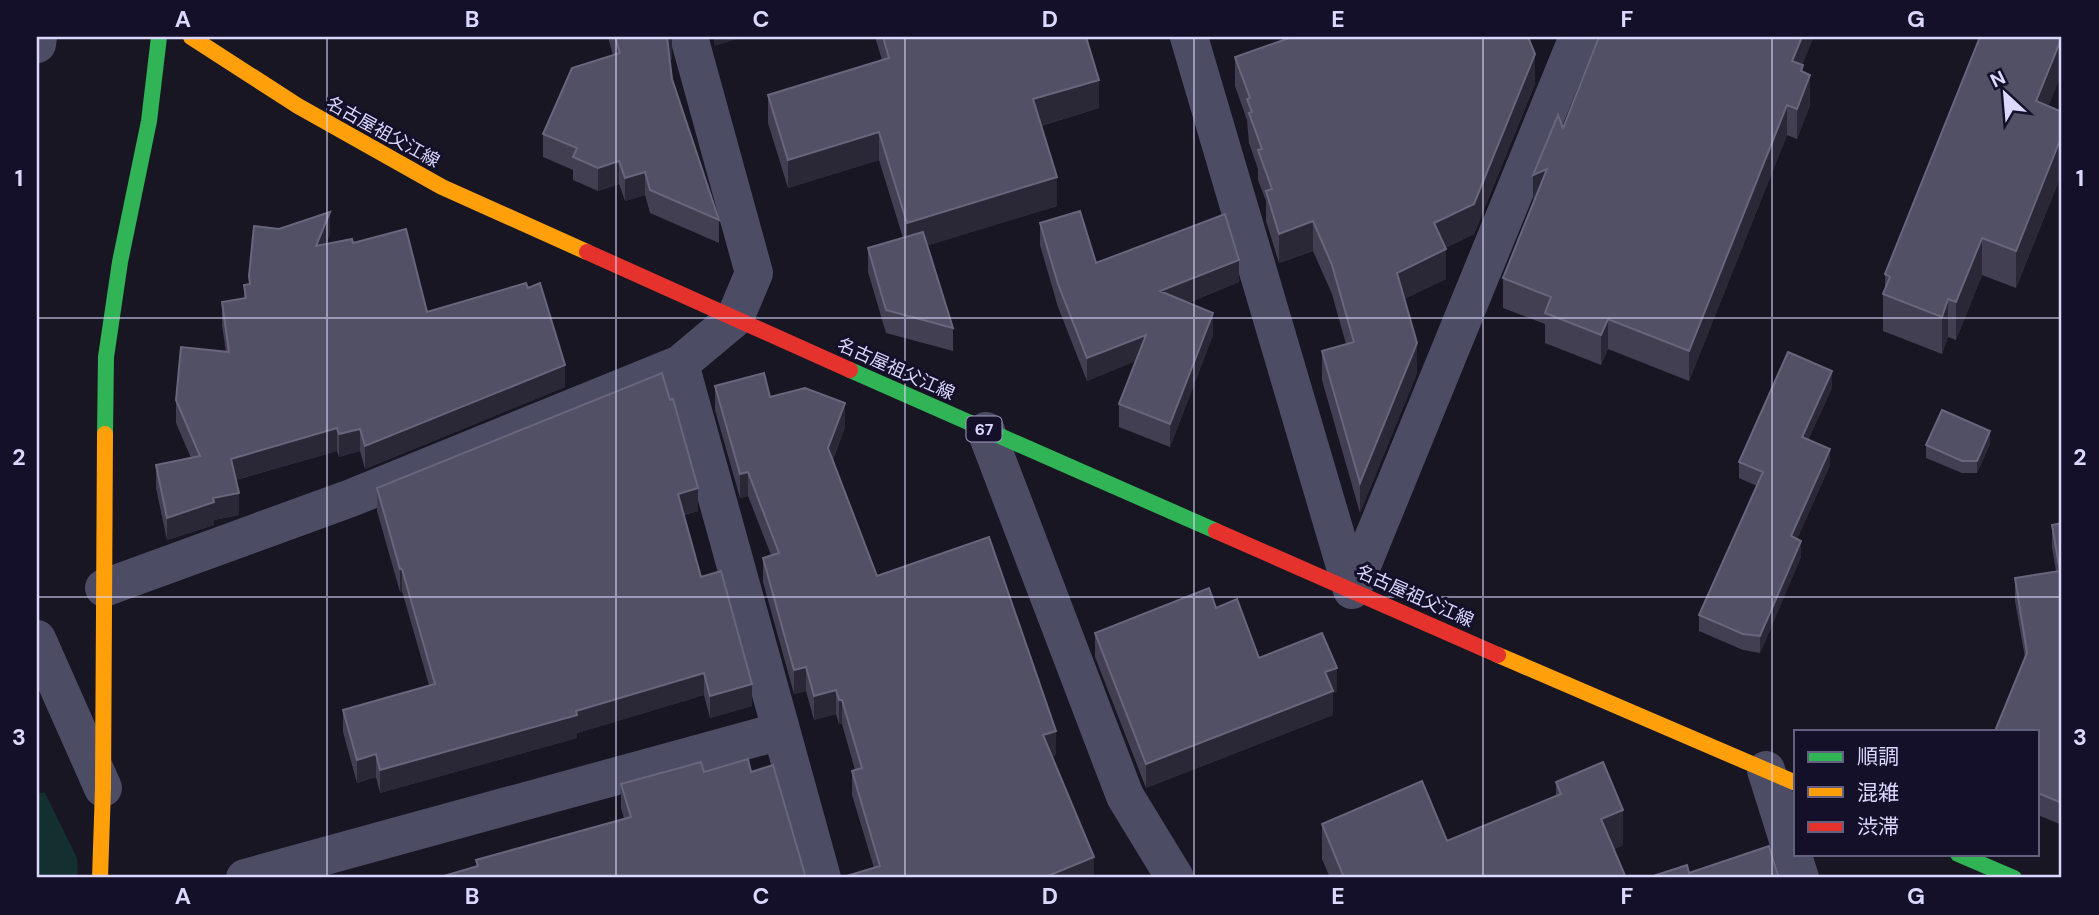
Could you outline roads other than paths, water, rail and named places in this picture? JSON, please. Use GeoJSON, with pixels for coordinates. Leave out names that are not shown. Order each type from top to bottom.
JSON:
{"type":"FeatureCollection","features":[{"type":"Feature","properties":{"kind":"main road"},"geometry":{"type":"LineString","coordinates":[[100,878],[106,357],[120,262],[149,121],[159,37]]}},
{"type":"Feature","properties":{"kind":"main road","name":"名古屋祖父江線"},"geometry":{"type":"LineString","coordinates":[[191,37],[298,106],[442,187],[986,430],[1690,739],[1781,776]]}},
{"type":"Feature","properties":{"kind":"main road"},"geometry":{"type":"LineString","coordinates":[[1963,856],[2014,878]]}},
{"type":"Feature","properties":{"kind":"street"},"geometry":{"type":"LineString","coordinates":[[37,44],[38,37]]}},
{"type":"Feature","properties":{"kind":"street"},"geometry":{"type":"LineString","coordinates":[[104,588],[351,498],[680,364],[735,318],[754,273],[689,37]]}},
{"type":"Feature","properties":{"kind":"street"},"geometry":{"type":"LineString","coordinates":[[1189,37],[1352,590]]}},
{"type":"Feature","properties":{"kind":"street"},"geometry":{"type":"LineString","coordinates":[[1352,590],[1578,37]]}},
{"type":"Feature","properties":{"kind":"street"},"geometry":{"type":"LineString","coordinates":[[680,364],[822,878]]}},
{"type":"Feature","properties":{"kind":"street"},"geometry":{"type":"LineString","coordinates":[[986,430],[1125,796],[1175,878]]}},
{"type":"Feature","properties":{"kind":"street"},"geometry":{"type":"LineString","coordinates":[[37,639],[103,788]]}},
{"type":"Feature","properties":{"kind":"street"},"geometry":{"type":"LineString","coordinates":[[245,878],[781,731]]}},
{"type":"Feature","properties":{"kind":"street"},"geometry":{"type":"LineString","coordinates":[[1781,776],[1794,846]]}},
{"type":"Feature","properties":{"kind":"street"},"geometry":{"type":"LineString","coordinates":[[1796,856],[1800,878]]}}]}
